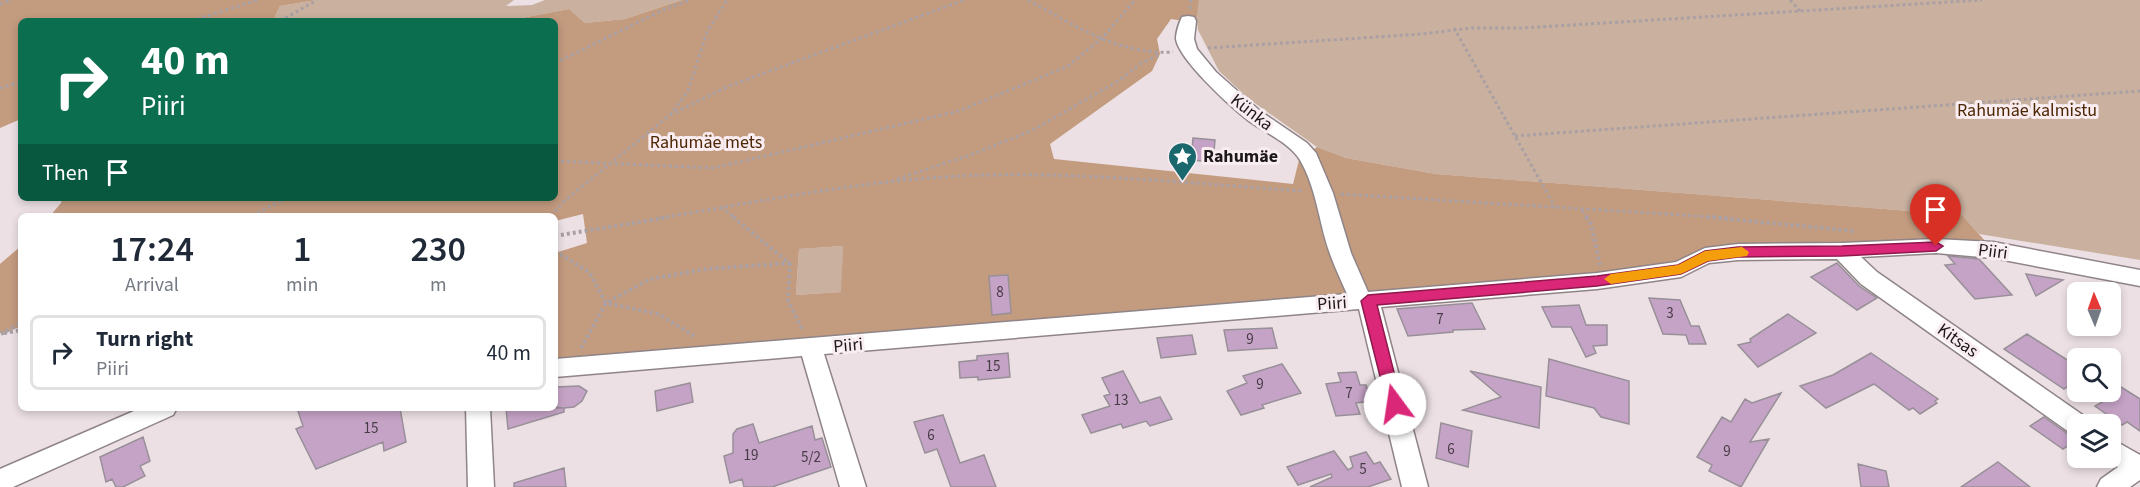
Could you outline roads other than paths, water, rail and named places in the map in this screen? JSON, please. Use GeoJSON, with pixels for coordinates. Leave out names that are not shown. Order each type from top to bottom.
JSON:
{"type":"FeatureCollection","features":[{"type":"Feature","properties":{"kind":"street","name":"Künka"},"geometry":{"type":"LineString","coordinates":[[1188,21],[1185,39],[1189,50],[1210,76],[1253,115],[1300,147],[1309,158],[1323,192],[1340,253],[1365,301],[1415,487]]}},
{"type":"Feature","properties":{"kind":"street","name":"Piiri"},"geometry":{"type":"LineString","coordinates":[[563,368],[1604,280],[1681,269],[1705,256],[1738,252],[1842,251],[1936,246],[1994,250],[2140,278]]}},
{"type":"Feature","properties":{"kind":"street","name":"Kitsas"},"geometry":{"type":"LineString","coordinates":[[1842,251],[1869,278],[2067,417]]}},
{"type":"Feature","properties":{"kind":"street"},"geometry":{"type":"LineString","coordinates":[[811,348],[853,487]]}},
{"type":"Feature","properties":{"kind":"street"},"geometry":{"type":"LineString","coordinates":[[0,481],[158,411]]}},
{"type":"Feature","properties":{"kind":"street"},"geometry":{"type":"LineString","coordinates":[[478,411],[481,487]]}},
{"type":"Feature","properties":{"kind":"street"},"geometry":{"type":"LineString","coordinates":[[2110,487],[2139,467],[2121,455]]}},
{"type":"Feature","properties":{"kind":"place","name":"Rahumäe"},"geometry":{"type":"Point","coordinates":[1182,182]}},
{"type":"Feature","properties":{"kind":"park label","name":"Rahumäe kalmistu"},"geometry":{"type":"Point","coordinates":[2027,110]}},
{"type":"Feature","properties":{"kind":"park label","name":"Rahumäe mets"},"geometry":{"type":"Point","coordinates":[706,142]}}]}
